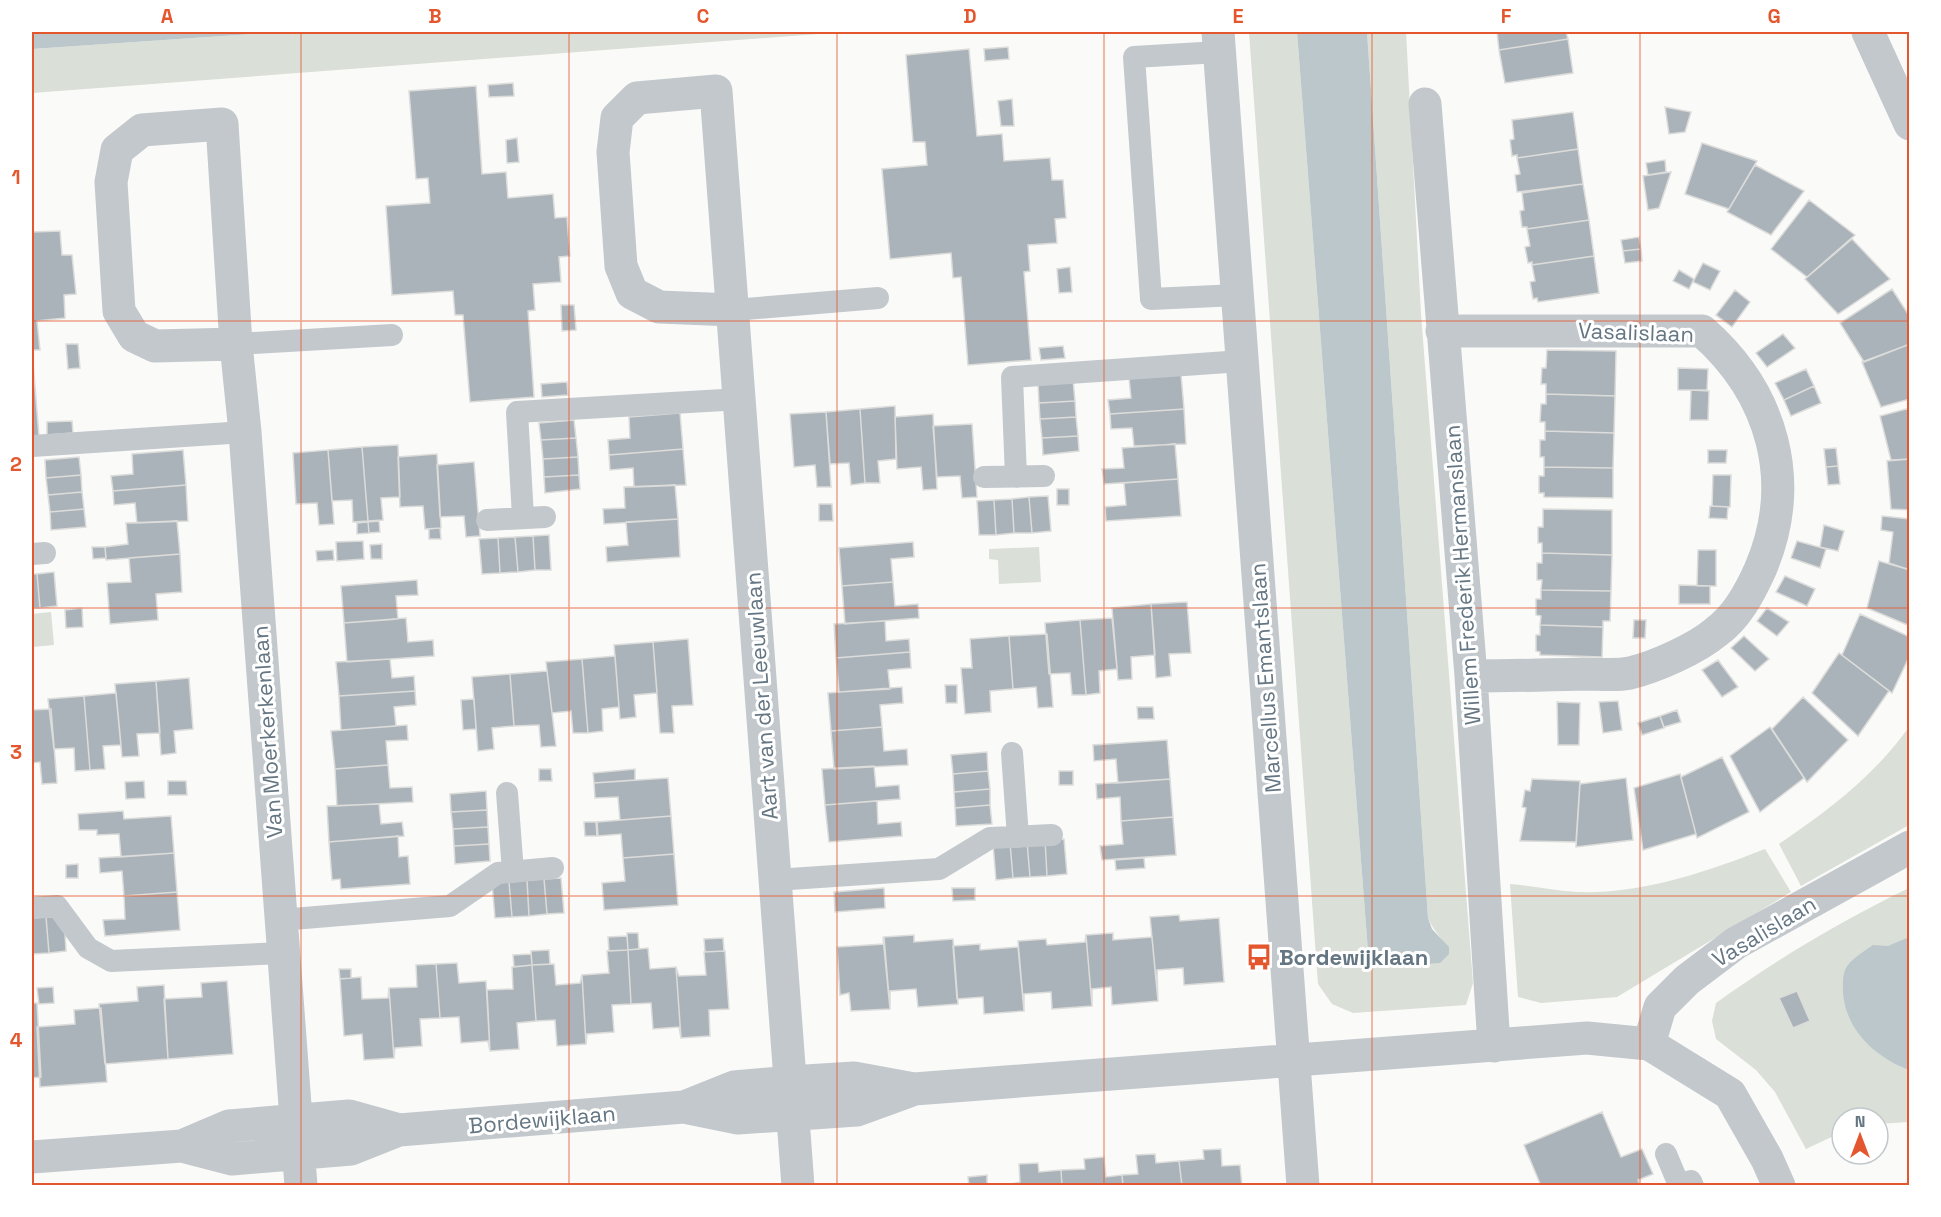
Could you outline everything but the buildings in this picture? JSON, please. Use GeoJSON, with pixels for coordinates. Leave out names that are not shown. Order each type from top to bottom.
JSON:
{"type":"FeatureCollection","features":[{"type":"Feature","properties":{"kind":"street"},"geometry":{"type":"LineString","coordinates":[[1868,32],[1910,124]]}},
{"type":"Feature","properties":{"kind":"street","name":"Marcellus Emantslaan"},"geometry":{"type":"LineString","coordinates":[[1219,42],[1303,1185]]}},
{"type":"Feature","properties":{"kind":"street","name":"Aart van der Leeuwlaan"},"geometry":{"type":"LineString","coordinates":[[733,310],[659,307],[632,293],[621,266],[613,152],[617,118],[637,98],[716,91],[741,399],[798,1185]]}},
{"type":"Feature","properties":{"kind":"street","name":"Willem Frederik Hermanslaan"},"geometry":{"type":"LineString","coordinates":[[1425,104],[1471,676],[1494,1046]]}},
{"type":"Feature","properties":{"kind":"street","name":"Van Moerkerkenlaan"},"geometry":{"type":"LineString","coordinates":[[236,344],[155,346],[134,336],[119,311],[111,182],[117,150],[142,130],[222,124],[236,344],[245,432],[301,1185]]}},
{"type":"Feature","properties":{"kind":"street","name":"Vasalislaan"},"geometry":{"type":"LineString","coordinates":[[1442,332],[1702,332],[1728,354],[1748,386],[1764,416],[1776,456],[1779,499],[1769,548],[1748,596],[1717,632],[1675,656],[1629,673],[1471,676]]}},
{"type":"Feature","properties":{"kind":"street","name":"Vasalislaan"},"geometry":{"type":"LineString","coordinates":[[1649,1044],[1660,1007],[1687,980],[1736,943],[1910,847]]}},
{"type":"Feature","properties":{"kind":"street","name":"Bordewijklaan"},"geometry":{"type":"LineString","coordinates":[[684,1107],[734,1087],[790,1082],[854,1078],[914,1089],[1587,1038],[1649,1044],[1730,1094],[1779,1185]]}},
{"type":"Feature","properties":{"kind":"street","name":"Bordewijklaan"},"geometry":{"type":"LineString","coordinates":[[32,1157],[182,1146],[232,1159],[351,1149],[399,1130],[684,1107],[738,1118],[857,1110],[914,1089]]}},
{"type":"Feature","properties":{"kind":"street","name":"Bordewijklaan"},"geometry":{"type":"LineString","coordinates":[[182,1146],[229,1126],[349,1116],[399,1130]]}},
{"type":"Feature","properties":{"kind":"lane","name":"Marcellus Emantslaan"},"geometry":{"type":"LineString","coordinates":[[1219,42],[1134,57],[1151,299],[1237,295]]}},
{"type":"Feature","properties":{"kind":"lane"},"geometry":{"type":"LineString","coordinates":[[733,310],[878,298]]}},
{"type":"Feature","properties":{"kind":"lane"},"geometry":{"type":"LineString","coordinates":[[236,344],[392,336]]}},
{"type":"Feature","properties":{"kind":"lane"},"geometry":{"type":"LineString","coordinates":[[1016,477],[1012,377],[1242,361]]}},
{"type":"Feature","properties":{"kind":"lane"},"geometry":{"type":"LineString","coordinates":[[487,520],[534,517],[516,412],[741,399]]}},
{"type":"Feature","properties":{"kind":"lane"},"geometry":{"type":"LineString","coordinates":[[32,446],[245,432]]}},
{"type":"Feature","properties":{"kind":"lane"},"geometry":{"type":"LineString","coordinates":[[984,477],[1044,476]]}},
{"type":"Feature","properties":{"kind":"lane"},"geometry":{"type":"LineString","coordinates":[[1012,753],[1018,837]]}},
{"type":"Feature","properties":{"kind":"lane"},"geometry":{"type":"LineString","coordinates":[[507,793],[513,872]]}},
{"type":"Feature","properties":{"kind":"lane"},"geometry":{"type":"LineString","coordinates":[[775,880],[939,869],[990,838],[1052,835]]}},
{"type":"Feature","properties":{"kind":"lane"},"geometry":{"type":"LineString","coordinates":[[280,920],[450,906],[498,873],[554,868]]}},
{"type":"Feature","properties":{"kind":"lane"},"geometry":{"type":"LineString","coordinates":[[32,908],[57,906],[88,948],[111,961],[282,953]]}},
{"type":"Feature","properties":{"kind":"lane"},"geometry":{"type":"LineString","coordinates":[[1666,1154],[1679,1185],[1691,1181],[1693,1185]]}},
{"type":"Feature","properties":{"kind":"shaded area"},"geometry":{"type":"Polygon","coordinates":[[[32,32],[282,32],[32,49],[32,32]]]}},
{"type":"Feature","properties":{"kind":"shaded area"},"geometry":{"type":"Polygon","coordinates":[[[282,32],[844,32],[32,93],[32,49],[282,32]]]}},
{"type":"Feature","properties":{"kind":"shaded area"},"geometry":{"type":"Polygon","coordinates":[[[1249,32],[1297,32],[1369,964],[1374,967],[1449,954],[1428,918],[1367,32],[1406,32],[1421,314],[1473,983],[1466,1005],[1353,1013],[1332,1004],[1318,984],[1249,32]]]}},
{"type":"Feature","properties":{"kind":"shaded area"},"geometry":{"type":"Polygon","coordinates":[[[1297,32],[1367,32],[1428,918],[1432,929],[1449,947],[1449,954],[1440,963],[1374,967],[1369,964],[1297,32]]]}},
{"type":"Feature","properties":{"kind":"shaded area"},"geometry":{"type":"Polygon","coordinates":[[[1039,547],[1041,582],[999,584],[998,560],[989,559],[989,549],[1039,547]]]}},
{"type":"Feature","properties":{"kind":"shaded area"},"geometry":{"type":"Polygon","coordinates":[[[51,612],[54,645],[32,647],[32,614],[51,612]]]}},
{"type":"Feature","properties":{"kind":"shaded area"},"geometry":{"type":"Polygon","coordinates":[[[1909,727],[1909,825],[1801,886],[1779,844],[1849,792],[1880,762],[1909,727]]]}},
{"type":"Feature","properties":{"kind":"shaded area"},"geometry":{"type":"Polygon","coordinates":[[[1765,849],[1791,892],[1617,997],[1541,1003],[1518,997],[1510,884],[1578,892],[1626,889],[1674,880],[1765,849]]]}},
{"type":"Feature","properties":{"kind":"shaded area"},"geometry":{"type":"Polygon","coordinates":[[[1909,888],[1909,937],[1848,965],[1900,1066],[1909,1070],[1909,1122],[1890,1123],[1890,1106],[1830,1106],[1830,1138],[1806,1149],[1775,1092],[1756,1070],[1716,1039],[1712,1021],[1716,1003],[1810,941],[1909,888]]]}},
{"type":"Feature","properties":{"kind":"shaded area"},"geometry":{"type":"Polygon","coordinates":[[[1909,937],[1909,1070],[1874,1050],[1856,1030],[1845,1006],[1843,986],[1846,968],[1860,954],[1873,945],[1888,946],[1909,937]]]}},
{"type":"Feature","properties":{"kind":"place","name":"Bordewijklaan"},"geometry":{"type":"Point","coordinates":[1259,957]}}]}
